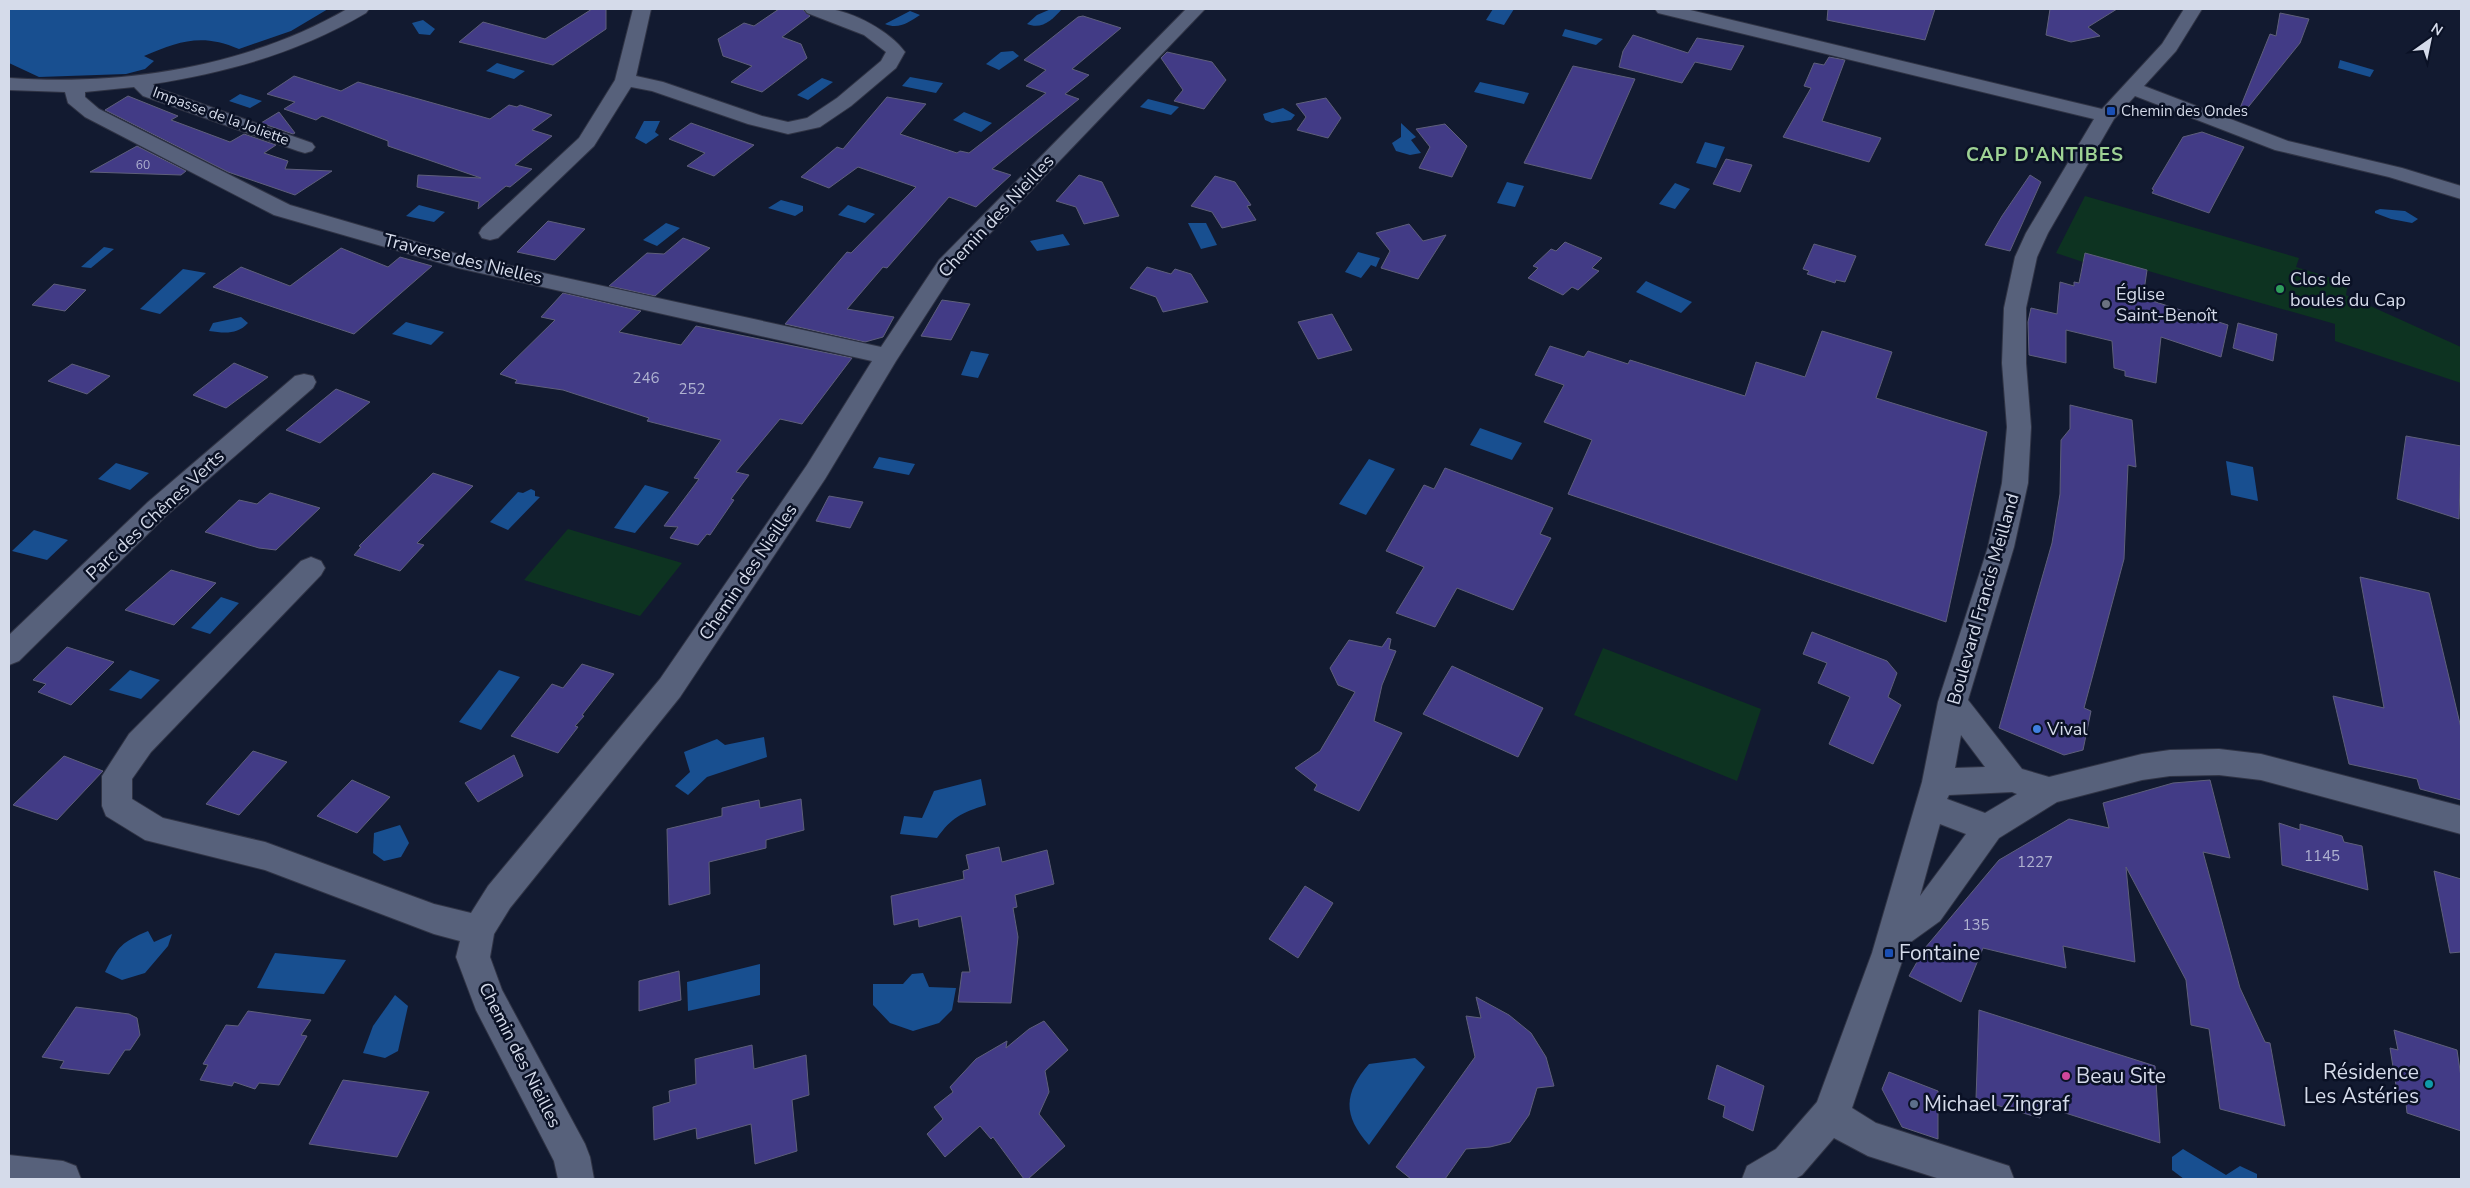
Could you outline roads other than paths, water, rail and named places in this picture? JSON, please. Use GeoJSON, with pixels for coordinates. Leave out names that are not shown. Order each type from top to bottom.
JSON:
{"type":"FeatureCollection","features":[{"type":"Feature","properties":{"kind":"street"},"geometry":{"type":"LineString","coordinates":[[9,84],[37,88],[75,87],[139,80],[194,71],[269,51],[299,40],[360,9]]}},
{"type":"Feature","properties":{"kind":"street"},"geometry":{"type":"LineString","coordinates":[[490,233],[586,142],[625,80],[642,9]]}},
{"type":"Feature","properties":{"kind":"street"},"geometry":{"type":"LineString","coordinates":[[625,80],[656,86],[788,128],[812,123],[844,102],[874,78],[889,64],[896,52],[891,43],[867,30],[813,9]]}},
{"type":"Feature","properties":{"kind":"street","name":"Chemin des Nieilles"},"geometry":{"type":"LineString","coordinates":[[576,1179],[572,1158],[488,998],[473,957],[479,930],[499,897],[670,688],[816,472],[887,356],[947,265],[1196,9]]}},
{"type":"Feature","properties":{"kind":"street"},"geometry":{"type":"LineString","coordinates":[[1664,9],[2106,116]]}},
{"type":"Feature","properties":{"kind":"street","name":"Boulevard Francis Meilland"},"geometry":{"type":"LineString","coordinates":[[1760,1179],[1789,1162],[1830,1115],[1840,1093],[1894,935],[1933,794],[1953,702],[2001,547],[2015,483],[2019,427],[2014,363],[2015,308],[2022,270],[2037,233],[2106,116],[2169,47],[2194,9]]}},
{"type":"Feature","properties":{"kind":"street","name":"Impasse de la Joliette"},"geometry":{"type":"LineString","coordinates":[[139,80],[150,92],[305,147]]}},
{"type":"Feature","properties":{"kind":"street","name":"Traverse des Nielles"},"geometry":{"type":"LineString","coordinates":[[75,87],[75,99],[92,113],[282,210],[458,261],[887,356]]}},
{"type":"Feature","properties":{"kind":"street"},"geometry":{"type":"LineString","coordinates":[[2132,88],[2282,146],[2395,172],[2461,193]]}},
{"type":"Feature","properties":{"kind":"street","name":"Parc des Chênes Verts"},"geometry":{"type":"LineString","coordinates":[[9,652],[158,509],[304,382]]}},
{"type":"Feature","properties":{"kind":"street"},"geometry":{"type":"LineString","coordinates":[[311,568],[140,743],[117,776],[117,806],[156,830],[265,856],[434,919],[479,930]]}},
{"type":"Feature","properties":{"kind":"street"},"geometry":{"type":"LineString","coordinates":[[1953,702],[2012,779]]}},
{"type":"Feature","properties":{"kind":"street"},"geometry":{"type":"LineString","coordinates":[[1894,935],[1929,910],[1988,828],[2049,790],[2142,767],[2170,763],[2219,762],[2261,767],[2461,820]]}},
{"type":"Feature","properties":{"kind":"street"},"geometry":{"type":"LineString","coordinates":[[1933,794],[2012,779],[2049,790]]}},
{"type":"Feature","properties":{"kind":"street"},"geometry":{"type":"LineString","coordinates":[[1933,794],[1988,828]]}},
{"type":"Feature","properties":{"kind":"street"},"geometry":{"type":"LineString","coordinates":[[1830,1115],[1868,1138],[1996,1179]]}},
{"type":"Feature","properties":{"kind":"street"},"geometry":{"type":"LineString","coordinates":[[9,1173],[63,1179]]}},
{"type":"Feature","properties":{"kind":"water"},"geometry":{"type":"Polygon","coordinates":[[[9,9],[328,9],[291,31],[239,49],[213,41],[191,41],[168,46],[144,56],[154,61],[145,69],[126,74],[39,77],[9,63],[9,9]]]}},
{"type":"Feature","properties":{"kind":"water"},"geometry":{"type":"Polygon","coordinates":[[[1051,9],[1062,9],[1042,25],[1032,26],[1027,24],[1037,15],[1051,9]]]}},
{"type":"Feature","properties":{"kind":"water"},"geometry":{"type":"Polygon","coordinates":[[[1493,9],[1514,9],[1504,25],[1486,20],[1493,9]]]}},
{"type":"Feature","properties":{"kind":"water"},"geometry":{"type":"Polygon","coordinates":[[[910,11],[920,15],[908,23],[899,26],[885,24],[910,11]]]}},
{"type":"Feature","properties":{"kind":"water"},"geometry":{"type":"Polygon","coordinates":[[[423,20],[435,29],[430,35],[419,34],[412,23],[423,20]]]}},
{"type":"Feature","properties":{"kind":"water"},"geometry":{"type":"Polygon","coordinates":[[[1565,29],[1603,39],[1596,45],[1562,36],[1565,29]]]}},
{"type":"Feature","properties":{"kind":"water"},"geometry":{"type":"Polygon","coordinates":[[[1013,51],[1019,56],[999,70],[986,64],[1001,52],[1013,51]]]}},
{"type":"Feature","properties":{"kind":"water"},"geometry":{"type":"Polygon","coordinates":[[[2340,60],[2374,70],[2370,77],[2338,68],[2340,60]]]}},
{"type":"Feature","properties":{"kind":"water"},"geometry":{"type":"Polygon","coordinates":[[[497,63],[525,71],[514,79],[486,71],[497,63]]]}},
{"type":"Feature","properties":{"kind":"water"},"geometry":{"type":"Polygon","coordinates":[[[910,77],[943,83],[936,93],[902,86],[910,77]]]}},
{"type":"Feature","properties":{"kind":"water"},"geometry":{"type":"Polygon","coordinates":[[[822,78],[833,82],[808,100],[797,95],[822,78]]]}},
{"type":"Feature","properties":{"kind":"water"},"geometry":{"type":"Polygon","coordinates":[[[1480,82],[1529,93],[1524,104],[1474,92],[1480,82]]]}},
{"type":"Feature","properties":{"kind":"water"},"geometry":{"type":"Polygon","coordinates":[[[240,94],[262,101],[250,108],[229,101],[240,94]]]}},
{"type":"Feature","properties":{"kind":"water"},"geometry":{"type":"Polygon","coordinates":[[[1148,99],[1179,107],[1171,115],[1140,107],[1148,99]]]}},
{"type":"Feature","properties":{"kind":"water"},"geometry":{"type":"Polygon","coordinates":[[[1283,108],[1295,115],[1291,120],[1272,123],[1265,120],[1263,114],[1283,108]]]}},
{"type":"Feature","properties":{"kind":"water"},"geometry":{"type":"Polygon","coordinates":[[[964,112],[992,123],[981,132],[953,120],[964,112]]]}},
{"type":"Feature","properties":{"kind":"water"},"geometry":{"type":"Polygon","coordinates":[[[644,121],[660,121],[655,132],[659,135],[646,144],[635,138],[644,121]]]}},
{"type":"Feature","properties":{"kind":"water"},"geometry":{"type":"Polygon","coordinates":[[[1401,123],[1416,137],[1411,140],[1421,153],[1410,155],[1396,151],[1392,143],[1401,137],[1401,123]]]}},
{"type":"Feature","properties":{"kind":"water"},"geometry":{"type":"Polygon","coordinates":[[[1705,142],[1725,147],[1716,168],[1696,163],[1705,142]]]}},
{"type":"Feature","properties":{"kind":"water"},"geometry":{"type":"Polygon","coordinates":[[[1507,182],[1524,186],[1515,207],[1497,203],[1507,182]]]}},
{"type":"Feature","properties":{"kind":"water"},"geometry":{"type":"Polygon","coordinates":[[[1675,183],[1690,189],[1675,209],[1659,204],[1675,183]]]}},
{"type":"Feature","properties":{"kind":"water"},"geometry":{"type":"Polygon","coordinates":[[[781,200],[803,206],[803,211],[795,216],[768,208],[781,200]]]}},
{"type":"Feature","properties":{"kind":"water"},"geometry":{"type":"Polygon","coordinates":[[[419,205],[445,212],[434,222],[406,216],[419,205]]]}},
{"type":"Feature","properties":{"kind":"water"},"geometry":{"type":"Polygon","coordinates":[[[848,205],[875,214],[865,223],[838,215],[848,205]]]}},
{"type":"Feature","properties":{"kind":"water"},"geometry":{"type":"Polygon","coordinates":[[[2380,209],[2405,211],[2418,219],[2412,223],[2391,219],[2375,213],[2375,211],[2380,209]]]}},
{"type":"Feature","properties":{"kind":"water"},"geometry":{"type":"Polygon","coordinates":[[[666,223],[680,228],[657,246],[643,240],[666,223]]]}},
{"type":"Feature","properties":{"kind":"water"},"geometry":{"type":"Polygon","coordinates":[[[1188,223],[1206,223],[1217,245],[1201,249],[1188,223]]]}},
{"type":"Feature","properties":{"kind":"water"},"geometry":{"type":"Polygon","coordinates":[[[1063,234],[1070,245],[1037,251],[1030,241],[1063,234]]]}},
{"type":"Feature","properties":{"kind":"water"},"geometry":{"type":"Polygon","coordinates":[[[104,247],[114,249],[91,268],[81,267],[104,247]]]}},
{"type":"Feature","properties":{"kind":"water"},"geometry":{"type":"Polygon","coordinates":[[[1358,252],[1380,258],[1376,267],[1371,265],[1361,278],[1345,272],[1358,252]]]}},
{"type":"Feature","properties":{"kind":"water"},"geometry":{"type":"Polygon","coordinates":[[[183,269],[206,273],[160,314],[140,309],[183,269]]]}},
{"type":"Feature","properties":{"kind":"water"},"geometry":{"type":"Polygon","coordinates":[[[1646,281],[1692,302],[1681,313],[1636,292],[1646,281]]]}},
{"type":"Feature","properties":{"kind":"water"},"geometry":{"type":"Polygon","coordinates":[[[241,317],[248,323],[239,330],[225,333],[209,331],[213,323],[241,317]]]}},
{"type":"Feature","properties":{"kind":"water"},"geometry":{"type":"Polygon","coordinates":[[[406,322],[444,332],[431,345],[392,334],[406,322]]]}},
{"type":"Feature","properties":{"kind":"water"},"geometry":{"type":"Polygon","coordinates":[[[971,351],[989,354],[978,378],[961,375],[971,351]]]}},
{"type":"Feature","properties":{"kind":"water"},"geometry":{"type":"Polygon","coordinates":[[[1480,428],[1522,443],[1512,460],[1470,445],[1480,428]]]}},
{"type":"Feature","properties":{"kind":"water"},"geometry":{"type":"Polygon","coordinates":[[[879,457],[915,464],[909,475],[873,468],[879,457]]]}},
{"type":"Feature","properties":{"kind":"water"},"geometry":{"type":"Polygon","coordinates":[[[1369,459],[1395,469],[1366,515],[1339,504],[1369,459]]]}},
{"type":"Feature","properties":{"kind":"water"},"geometry":{"type":"Polygon","coordinates":[[[2226,461],[2253,467],[2258,501],[2231,495],[2226,461]]]}},
{"type":"Feature","properties":{"kind":"water"},"geometry":{"type":"Polygon","coordinates":[[[116,463],[149,473],[130,490],[98,479],[116,463]]]}},
{"type":"Feature","properties":{"kind":"water"},"geometry":{"type":"Polygon","coordinates":[[[645,485],[669,492],[635,533],[614,528],[645,485]]]}},
{"type":"Feature","properties":{"kind":"water"},"geometry":{"type":"Polygon","coordinates":[[[531,489],[535,491],[535,496],[540,497],[508,530],[490,522],[518,492],[523,493],[531,489]]]}},
{"type":"Feature","properties":{"kind":"water"},"geometry":{"type":"Polygon","coordinates":[[[34,530],[68,540],[47,560],[12,551],[34,530]]]}},
{"type":"Feature","properties":{"kind":"water"},"geometry":{"type":"Polygon","coordinates":[[[221,597],[239,603],[210,634],[191,628],[221,597]]]}},
{"type":"Feature","properties":{"kind":"water"},"geometry":{"type":"Polygon","coordinates":[[[130,670],[160,680],[141,699],[109,690],[130,670]]]}},
{"type":"Feature","properties":{"kind":"water"},"geometry":{"type":"Polygon","coordinates":[[[499,670],[520,677],[481,730],[459,722],[499,670]]]}},
{"type":"Feature","properties":{"kind":"water"},"geometry":{"type":"Polygon","coordinates":[[[764,737],[767,757],[707,777],[688,795],[675,786],[690,772],[684,752],[717,739],[725,745],[764,737]]]}},
{"type":"Feature","properties":{"kind":"water"},"geometry":{"type":"Polygon","coordinates":[[[981,779],[986,805],[953,820],[937,838],[900,834],[904,816],[922,818],[934,791],[981,779]]]}},
{"type":"Feature","properties":{"kind":"water"},"geometry":{"type":"Polygon","coordinates":[[[400,825],[409,843],[401,857],[384,861],[373,853],[374,833],[400,825]]]}},
{"type":"Feature","properties":{"kind":"water"},"geometry":{"type":"Polygon","coordinates":[[[148,931],[154,942],[172,934],[168,946],[145,973],[122,980],[105,972],[117,951],[126,942],[148,931]]]}},
{"type":"Feature","properties":{"kind":"water"},"geometry":{"type":"Polygon","coordinates":[[[275,953],[346,960],[324,994],[257,988],[275,953]]]}},
{"type":"Feature","properties":{"kind":"water"},"geometry":{"type":"Polygon","coordinates":[[[760,964],[760,995],[688,1011],[687,982],[760,964]]]}},
{"type":"Feature","properties":{"kind":"water"},"geometry":{"type":"Polygon","coordinates":[[[923,973],[929,987],[956,988],[952,1010],[939,1023],[913,1031],[890,1023],[873,1005],[873,984],[903,984],[912,974],[923,973]]]}},
{"type":"Feature","properties":{"kind":"water"},"geometry":{"type":"Polygon","coordinates":[[[395,995],[408,1006],[398,1051],[385,1058],[363,1053],[373,1026],[395,995]]]}},
{"type":"Feature","properties":{"kind":"water"},"geometry":{"type":"Polygon","coordinates":[[[1415,1058],[1425,1067],[1369,1145],[1354,1124],[1351,1114],[1351,1094],[1355,1085],[1369,1064],[1415,1058]]]}},
{"type":"Feature","properties":{"kind":"water"},"geometry":{"type":"Polygon","coordinates":[[[2183,1149],[2226,1175],[2240,1166],[2257,1174],[2257,1179],[2184,1179],[2172,1170],[2172,1157],[2183,1149]]]}},
{"type":"Feature","properties":{"kind":"place","name":"Chemin des Ondes"},"geometry":{"type":"Point","coordinates":[2111,111]}},
{"type":"Feature","properties":{"kind":"place","name":"Clos de boules du Cap"},"geometry":{"type":"Point","coordinates":[2280,289]}},
{"type":"Feature","properties":{"kind":"place","name":"Église Saint-Benoît"},"geometry":{"type":"Point","coordinates":[2106,304]}},
{"type":"Feature","properties":{"kind":"place","name":"Vival"},"geometry":{"type":"Point","coordinates":[2037,729]}},
{"type":"Feature","properties":{"kind":"place","name":"Fontaine"},"geometry":{"type":"Point","coordinates":[1889,953]}},
{"type":"Feature","properties":{"kind":"place","name":"Beau Site"},"geometry":{"type":"Point","coordinates":[2066,1076]}},
{"type":"Feature","properties":{"kind":"place","name":"Résidence Les Astéries"},"geometry":{"type":"Point","coordinates":[2429,1084]}},
{"type":"Feature","properties":{"kind":"place","name":"Michael Zingraf"},"geometry":{"type":"Point","coordinates":[1914,1104]}},
{"type":"Feature","properties":{"kind":"district","name":"CAP D'ANTIBES"},"geometry":{"type":"Point","coordinates":[2045,154]}}]}
